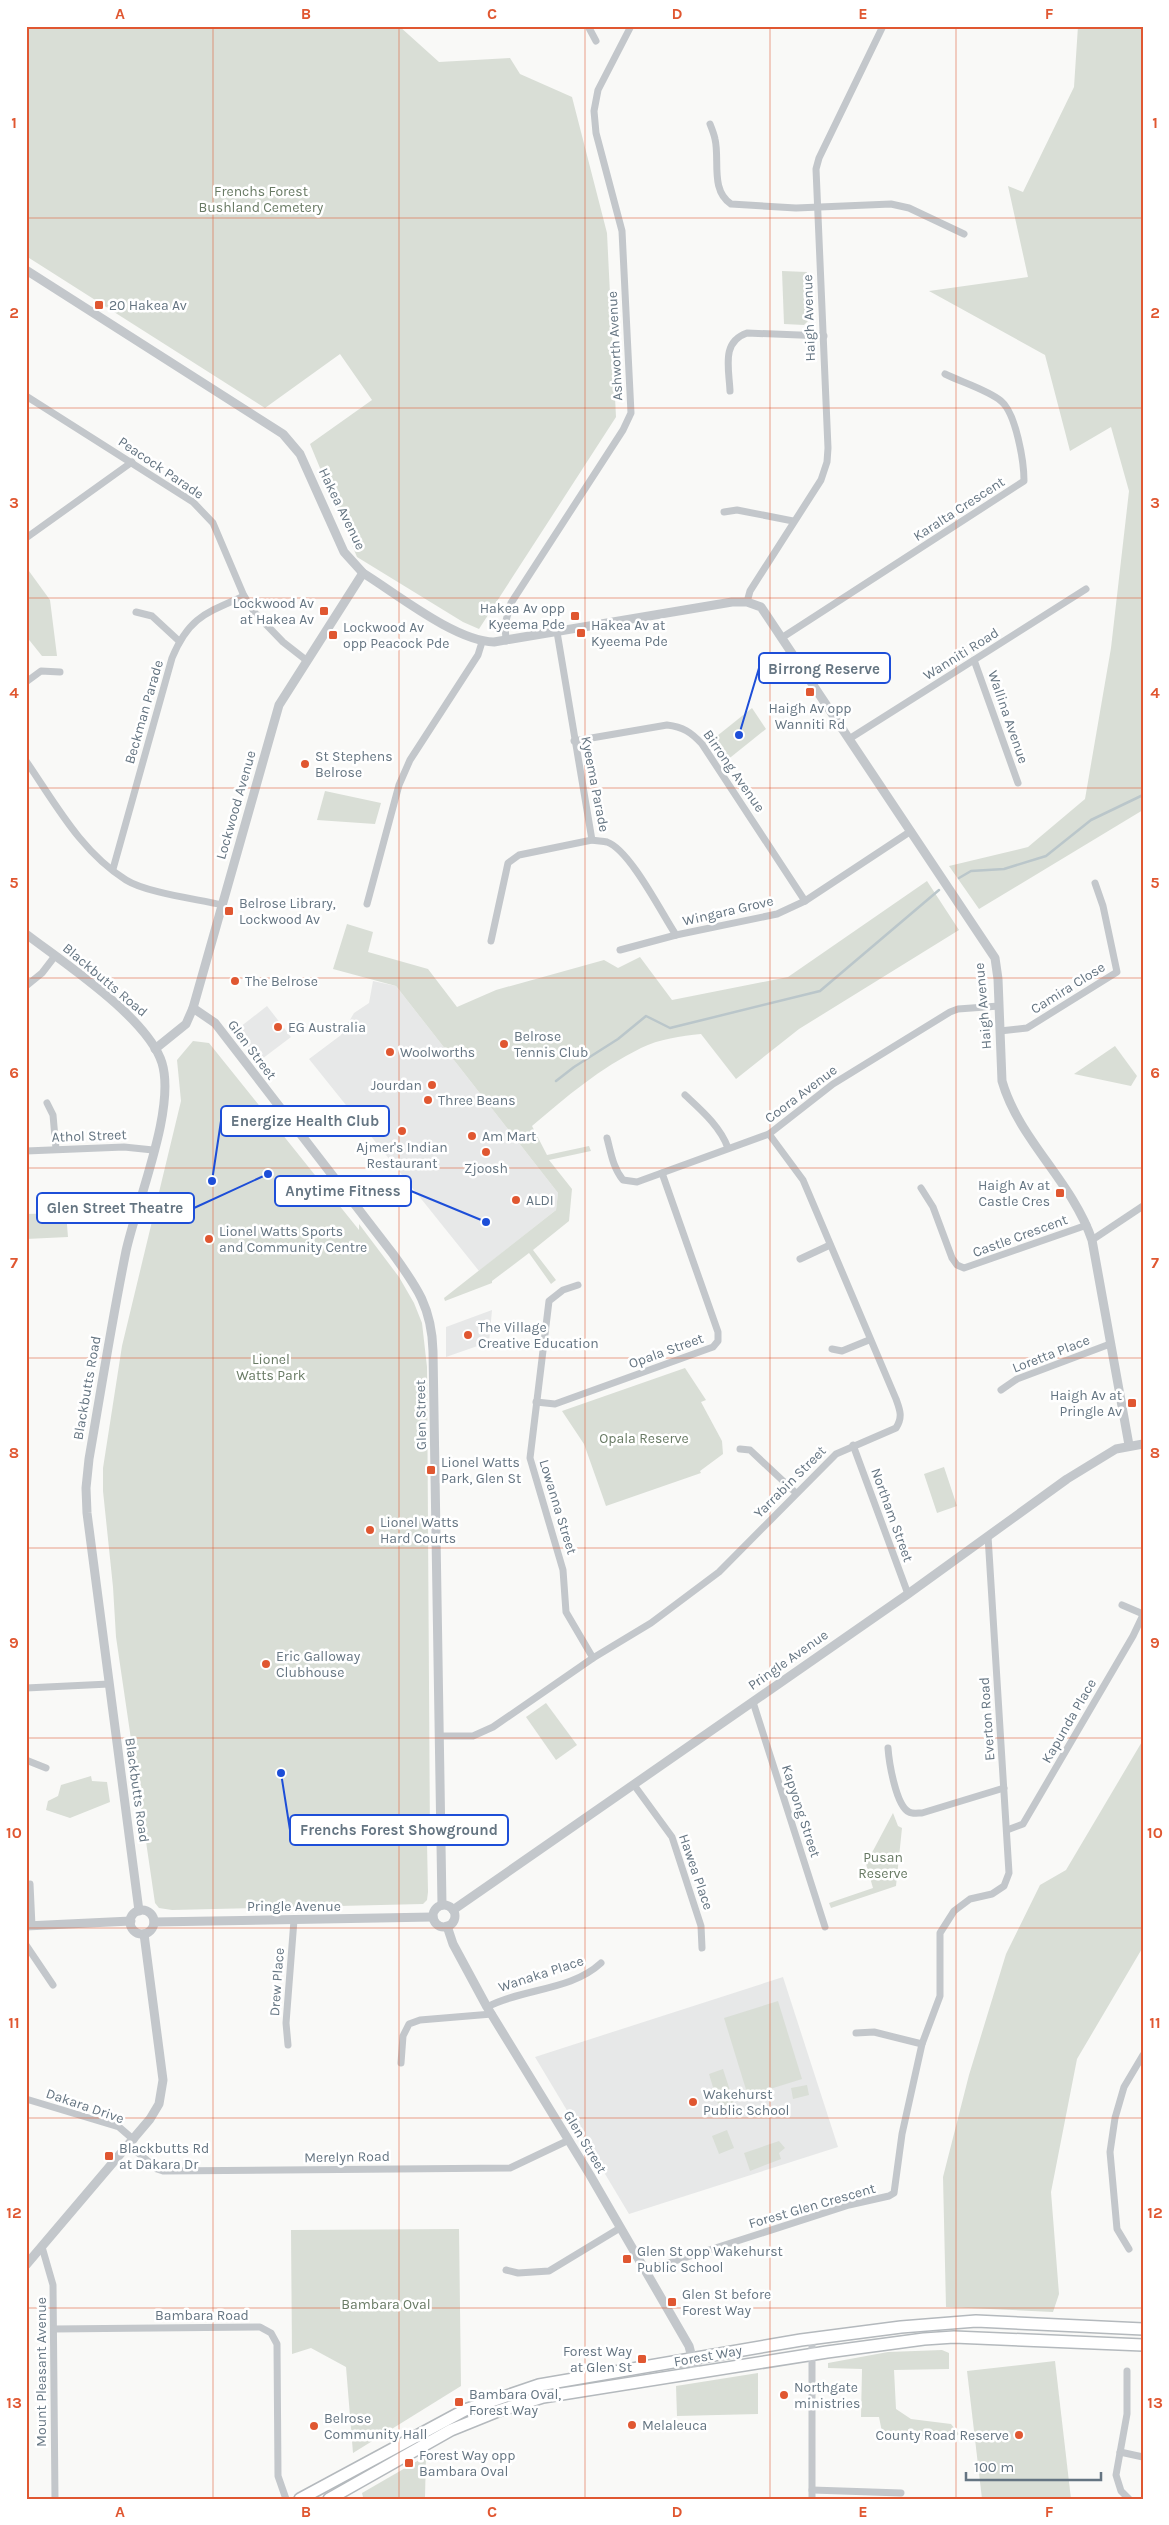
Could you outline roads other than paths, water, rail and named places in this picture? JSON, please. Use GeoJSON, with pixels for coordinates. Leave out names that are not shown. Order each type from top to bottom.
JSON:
{"type":"FeatureCollection","features":[{"type":"Feature","properties":{"kind":"main road","name":"Forest Way"},"geometry":{"type":"LineString","coordinates":[[300,2499],[432,2426],[498,2397],[539,2385],[812,2338],[901,2327],[976,2322],[1143,2329]]}},
{"type":"Feature","properties":{"kind":"main road","name":"Forest Way"},"geometry":{"type":"LineString","coordinates":[[334,2498],[451,2430],[498,2411],[567,2393],[924,2338],[949,2337],[1143,2346]]}},
{"type":"Feature","properties":{"kind":"street"},"geometry":{"type":"LineString","coordinates":[[588,26],[596,41]]}},
{"type":"Feature","properties":{"kind":"street","name":"Ashworth Avenue"},"geometry":{"type":"LineString","coordinates":[[506,641],[505,624],[511,603],[623,430],[630,414],[622,231],[596,133],[594,111],[598,90],[631,26]]}},
{"type":"Feature","properties":{"kind":"street","name":"Haigh Avenue"},"geometry":{"type":"LineString","coordinates":[[747,602],[750,591],[821,480],[827,462],[824,336],[816,169],[819,158],[883,26]]}},
{"type":"Feature","properties":{"kind":"street"},"geometry":{"type":"LineString","coordinates":[[710,124],[716,138],[719,190],[724,199],[731,204],[796,208],[891,204],[909,208],[964,234]]}},
{"type":"Feature","properties":{"kind":"street","name":"Hakea Avenue"},"geometry":{"type":"LineString","coordinates":[[26,270],[286,436],[300,454],[344,552],[363,573],[460,635],[482,642],[506,641],[732,602],[747,602],[761,607]]}},
{"type":"Feature","properties":{"kind":"street"},"geometry":{"type":"LineString","coordinates":[[730,391],[729,347],[736,337],[747,333],[824,336]]}},
{"type":"Feature","properties":{"kind":"street","name":"Karalta Crescent"},"geometry":{"type":"LineString","coordinates":[[782,637],[1024,481],[1024,464],[1009,410],[1000,400],[945,374]]}},
{"type":"Feature","properties":{"kind":"street","name":"Peacock Parade"},"geometry":{"type":"LineString","coordinates":[[26,396],[193,502],[213,523],[244,596],[256,613],[283,642],[306,660]]}},
{"type":"Feature","properties":{"kind":"street"},"geometry":{"type":"LineString","coordinates":[[26,538],[132,462]]}},
{"type":"Feature","properties":{"kind":"street"},"geometry":{"type":"LineString","coordinates":[[724,512],[737,510],[793,522]]}},
{"type":"Feature","properties":{"kind":"street","name":"Lockwood Avenue"},"geometry":{"type":"LineString","coordinates":[[155,1049],[186,1024],[193,1008],[279,705],[363,573]]}},
{"type":"Feature","properties":{"kind":"street","name":"Wanniti Road"},"geometry":{"type":"LineString","coordinates":[[849,739],[1086,589]]}},
{"type":"Feature","properties":{"kind":"street","name":"Beckman Parade"},"geometry":{"type":"LineString","coordinates":[[112,869],[172,658],[179,641],[197,619],[244,596]]}},
{"type":"Feature","properties":{"kind":"street","name":"Haigh Avenue"},"geometry":{"type":"LineString","coordinates":[[761,607],[995,958],[1002,1081],[1006,1096],[1073,1199],[1087,1225],[1092,1240],[1129,1444]]}},
{"type":"Feature","properties":{"kind":"street"},"geometry":{"type":"LineString","coordinates":[[136,612],[152,616],[179,641]]}},
{"type":"Feature","properties":{"kind":"street","name":"Kyeema Parade"},"geometry":{"type":"LineString","coordinates":[[557,632],[592,840],[608,842],[619,849],[641,878],[676,936]]}},
{"type":"Feature","properties":{"kind":"street"},"geometry":{"type":"LineString","coordinates":[[367,904],[406,768],[478,655],[482,642]]}},
{"type":"Feature","properties":{"kind":"street","name":"Wallina Avenue"},"geometry":{"type":"LineString","coordinates":[[974,660],[1018,783]]}},
{"type":"Feature","properties":{"kind":"street"},"geometry":{"type":"LineString","coordinates":[[26,682],[41,671],[60,672]]}},
{"type":"Feature","properties":{"kind":"street","name":"Birrong Avenue"},"geometry":{"type":"LineString","coordinates":[[574,741],[666,724],[682,727],[693,733],[806,901]]}},
{"type":"Feature","properties":{"kind":"street"},"geometry":{"type":"LineString","coordinates":[[26,761],[72,830],[92,852],[112,869],[127,880],[145,887],[222,905]]}},
{"type":"Feature","properties":{"kind":"street","name":"Wingara Grove"},"geometry":{"type":"LineString","coordinates":[[620,950],[777,914],[806,901],[911,831]]}},
{"type":"Feature","properties":{"kind":"street"},"geometry":{"type":"LineString","coordinates":[[491,941],[508,863],[519,854],[592,840]]}},
{"type":"Feature","properties":{"kind":"street","name":"Camira Close"},"geometry":{"type":"LineString","coordinates":[[1000,1031],[1026,1028],[1117,972],[1103,906],[1095,883]]}},
{"type":"Feature","properties":{"kind":"street","name":"Blackbutts Road"},"geometry":{"type":"LineString","coordinates":[[26,934],[140,1026],[162,1063],[166,1089],[165,1102],[127,1249],[86,1474],[87,1513],[139,1911]]}},
{"type":"Feature","properties":{"kind":"street"},"geometry":{"type":"LineString","coordinates":[[26,986],[42,973],[55,956]]}},
{"type":"Feature","properties":{"kind":"street","name":"Coora Avenue"},"geometry":{"type":"LineString","coordinates":[[607,1138],[614,1166],[623,1180],[637,1182],[769,1134],[833,1084],[950,1012],[958,1009],[999,1006]]}},
{"type":"Feature","properties":{"kind":"street","name":"Glen Street"},"geometry":{"type":"LineString","coordinates":[[193,1008],[215,1023],[393,1254],[415,1284],[428,1308],[433,1344],[442,1905]]}},
{"type":"Feature","properties":{"kind":"street"},"geometry":{"type":"LineString","coordinates":[[685,1095],[708,1116],[725,1140],[728,1148]]}},
{"type":"Feature","properties":{"kind":"street"},"geometry":{"type":"LineString","coordinates":[[47,1104],[53,1115],[56,1149]]}},
{"type":"Feature","properties":{"kind":"street","name":"Yarrabin Street"},"geometry":{"type":"LineString","coordinates":[[440,1736],[472,1736],[493,1727],[593,1658],[651,1623],[719,1572],[836,1454],[896,1428],[900,1422],[901,1414],[896,1399],[869,1340],[803,1180],[769,1134]]}},
{"type":"Feature","properties":{"kind":"street","name":"Athol Street"},"geometry":{"type":"LineString","coordinates":[[26,1151],[124,1147],[153,1150]]}},
{"type":"Feature","properties":{"kind":"street","name":"Opala Street"},"geometry":{"type":"LineString","coordinates":[[536,1402],[555,1404],[713,1347],[718,1341],[718,1332],[662,1173]]}},
{"type":"Feature","properties":{"kind":"street","name":"Castle Crescent"},"geometry":{"type":"LineString","coordinates":[[921,1188],[934,1207],[952,1258],[957,1265],[964,1268],[1087,1225]]}},
{"type":"Feature","properties":{"kind":"street"},"geometry":{"type":"LineString","coordinates":[[1092,1240],[1143,1206]]}},
{"type":"Feature","properties":{"kind":"street"},"geometry":{"type":"LineString","coordinates":[[800,1259],[830,1245]]}},
{"type":"Feature","properties":{"kind":"street","name":"Lowanna Street"},"geometry":{"type":"LineString","coordinates":[[578,1285],[563,1290],[549,1301],[530,1458],[564,1570],[566,1612],[593,1658]]}},
{"type":"Feature","properties":{"kind":"street"},"geometry":{"type":"LineString","coordinates":[[832,1349],[842,1351],[869,1340]]}},
{"type":"Feature","properties":{"kind":"street","name":"Loretta Place"},"geometry":{"type":"LineString","coordinates":[[1001,1390],[1017,1378],[1110,1344]]}},
{"type":"Feature","properties":{"kind":"street","name":"Pringle Avenue"},"geometry":{"type":"LineString","coordinates":[[454,1910],[908,1594],[1067,1479],[1116,1449],[1129,1444],[1143,1444]]}},
{"type":"Feature","properties":{"kind":"street","name":"Northam Street"},"geometry":{"type":"LineString","coordinates":[[853,1445],[908,1594]]}},
{"type":"Feature","properties":{"kind":"street"},"geometry":{"type":"LineString","coordinates":[[740,1449],[750,1450],[796,1493]]}},
{"type":"Feature","properties":{"kind":"street","name":"Everton Road"},"geometry":{"type":"LineString","coordinates":[[988,1536],[1009,1874],[1004,1886],[992,1894]]}},
{"type":"Feature","properties":{"kind":"street","name":"Kapunda Place"},"geometry":{"type":"LineString","coordinates":[[1007,1830],[1023,1824],[1133,1636],[1143,1614],[1122,1606]]}},
{"type":"Feature","properties":{"kind":"street"},"geometry":{"type":"LineString","coordinates":[[26,1688],[109,1684]]}},
{"type":"Feature","properties":{"kind":"street","name":"Kapyong Street"},"geometry":{"type":"LineString","coordinates":[[753,1702],[825,1927]]}},
{"type":"Feature","properties":{"kind":"street"},"geometry":{"type":"LineString","coordinates":[[888,1748],[889,1764],[902,1806],[910,1813],[922,1813],[1004,1788]]}},
{"type":"Feature","properties":{"kind":"street"},"geometry":{"type":"LineString","coordinates":[[26,1760],[46,1768]]}},
{"type":"Feature","properties":{"kind":"street","name":"Hawea Place"},"geometry":{"type":"LineString","coordinates":[[634,1785],[672,1837],[701,1926],[702,1948]]}},
{"type":"Feature","properties":{"kind":"street"},"geometry":{"type":"LineString","coordinates":[[30,1884],[29,1926],[131,1921]]}},
{"type":"Feature","properties":{"kind":"street","name":"Forest Glen Crescent"},"geometry":{"type":"LineString","coordinates":[[647,2274],[659,2266],[850,2205],[889,2196],[894,2192],[902,2134],[922,2044],[940,1996],[940,1933],[954,1911],[970,1899],[992,1894]]}},
{"type":"Feature","properties":{"kind":"street"},"geometry":{"type":"LineString","coordinates":[[442,1905],[454,1910],[454,1920],[446,1926],[440,1926],[433,1917],[436,1908],[442,1905]]}},
{"type":"Feature","properties":{"kind":"street"},"geometry":{"type":"LineString","coordinates":[[139,1911],[151,1914],[154,1922],[151,1930],[144,1934],[133,1929],[131,1921],[133,1915],[139,1911]]}},
{"type":"Feature","properties":{"kind":"street","name":"Pringle Avenue"},"geometry":{"type":"LineString","coordinates":[[154,1922],[433,1917]]}},
{"type":"Feature","properties":{"kind":"street","name":"Drew Place"},"geometry":{"type":"LineString","coordinates":[[288,2045],[286,2023],[294,1920]]}},
{"type":"Feature","properties":{"kind":"street","name":"Glen Street"},"geometry":{"type":"LineString","coordinates":[[446,1926],[453,1944],[490,2011],[569,2140],[688,2346],[696,2373]]}},
{"type":"Feature","properties":{"kind":"street"},"geometry":{"type":"LineString","coordinates":[[26,2265],[132,2142],[156,2110],[163,2089],[144,1934]]}},
{"type":"Feature","properties":{"kind":"street"},"geometry":{"type":"LineString","coordinates":[[26,1944],[53,1985]]}},
{"type":"Feature","properties":{"kind":"street","name":"Wanaka Place"},"geometry":{"type":"LineString","coordinates":[[401,2063],[403,2036],[409,2024],[420,2020],[490,2011],[503,1999],[589,1974],[601,1963]]}},
{"type":"Feature","properties":{"kind":"street"},"geometry":{"type":"LineString","coordinates":[[856,2033],[874,2032],[922,2044]]}},
{"type":"Feature","properties":{"kind":"street"},"geometry":{"type":"LineString","coordinates":[[1129,2249],[1117,2229],[1110,2152],[1115,2118],[1124,2087],[1143,2054]]}},
{"type":"Feature","properties":{"kind":"street","name":"Dakara Drive"},"geometry":{"type":"LineString","coordinates":[[26,2099],[119,2127],[132,2142]]}},
{"type":"Feature","properties":{"kind":"street","name":"Merelyn Road"},"geometry":{"type":"LineString","coordinates":[[132,2142],[157,2169],[163,2171],[510,2168],[569,2140]]}},
{"type":"Feature","properties":{"kind":"street"},"geometry":{"type":"LineString","coordinates":[[506,2270],[524,2273],[549,2271],[620,2228]]}},
{"type":"Feature","properties":{"kind":"street","name":"Mount Pleasant Avenue"},"geometry":{"type":"LineString","coordinates":[[42,2247],[53,2285],[55,2499]]}},
{"type":"Feature","properties":{"kind":"street","name":"Bambara Road"},"geometry":{"type":"LineString","coordinates":[[54,2328],[260,2327],[271,2333],[277,2344],[278,2476],[286,2499]]}},
{"type":"Feature","properties":{"kind":"street"},"geometry":{"type":"LineString","coordinates":[[812,2338],[812,2499]]}},
{"type":"Feature","properties":{"kind":"street"},"geometry":{"type":"LineString","coordinates":[[1127,2371],[1127,2414],[1117,2464],[1117,2483],[1129,2499]]}},
{"type":"Feature","properties":{"kind":"street"},"geometry":{"type":"LineString","coordinates":[[1120,2452],[1143,2457]]}},
{"type":"Feature","properties":{"kind":"street"},"geometry":{"type":"LineString","coordinates":[[326,2483],[334,2498]]}},
{"type":"Feature","properties":{"kind":"street"},"geometry":{"type":"LineString","coordinates":[[812,2490],[901,2493]]}},
{"type":"Feature","properties":{"kind":"waterway"},"geometry":{"type":"LineString","coordinates":[[959,878],[971,871],[1004,869],[1046,856],[1091,820],[1143,795]]}},
{"type":"Feature","properties":{"kind":"waterway"},"geometry":{"type":"LineString","coordinates":[[556,1081],[618,1039],[646,1016],[670,1028],[820,991],[939,890]]}},
{"type":"Feature","properties":{"kind":"place","name":"20 Hakea Av"},"geometry":{"type":"Point","coordinates":[99,305]}},
{"type":"Feature","properties":{"kind":"place","name":"Lockwood Av at Hakea Av"},"geometry":{"type":"Point","coordinates":[324,611]}},
{"type":"Feature","properties":{"kind":"place","name":"Hakea Av opp Kyeema Pde"},"geometry":{"type":"Point","coordinates":[575,616]}},
{"type":"Feature","properties":{"kind":"place","name":"Hakea Av at Kyeema Pde"},"geometry":{"type":"Point","coordinates":[581,633]}},
{"type":"Feature","properties":{"kind":"place","name":"Lockwood Av opp Peacock Pde"},"geometry":{"type":"Point","coordinates":[333,635]}},
{"type":"Feature","properties":{"kind":"place","name":"Haigh Av opp Wanniti Rd"},"geometry":{"type":"Point","coordinates":[810,692]}},
{"type":"Feature","properties":{"kind":"place","name":"Birrong Reserve"},"geometry":{"type":"Point","coordinates":[739,735]}},
{"type":"Feature","properties":{"kind":"place","name":"St Stephens Belrose"},"geometry":{"type":"Point","coordinates":[305,764]}},
{"type":"Feature","properties":{"kind":"place","name":"Belrose Library, Lockwood Av"},"geometry":{"type":"Point","coordinates":[229,911]}},
{"type":"Feature","properties":{"kind":"place","name":"The Belrose"},"geometry":{"type":"Point","coordinates":[235,981]}},
{"type":"Feature","properties":{"kind":"place","name":"EG Australia"},"geometry":{"type":"Point","coordinates":[278,1027]}},
{"type":"Feature","properties":{"kind":"place","name":"Belrose Tennis Club"},"geometry":{"type":"Point","coordinates":[504,1044]}},
{"type":"Feature","properties":{"kind":"place","name":"Woolworths"},"geometry":{"type":"Point","coordinates":[390,1052]}},
{"type":"Feature","properties":{"kind":"place","name":"Jourdan"},"geometry":{"type":"Point","coordinates":[432,1085]}},
{"type":"Feature","properties":{"kind":"place","name":"Three Beans"},"geometry":{"type":"Point","coordinates":[428,1100]}},
{"type":"Feature","properties":{"kind":"place","name":"Ajmer's Indian Restaurant"},"geometry":{"type":"Point","coordinates":[402,1131]}},
{"type":"Feature","properties":{"kind":"place","name":"Am Mart"},"geometry":{"type":"Point","coordinates":[472,1136]}},
{"type":"Feature","properties":{"kind":"place","name":"Zjoosh"},"geometry":{"type":"Point","coordinates":[486,1152]}},
{"type":"Feature","properties":{"kind":"place","name":"Glen Street Theatre"},"geometry":{"type":"Point","coordinates":[268,1174]}},
{"type":"Feature","properties":{"kind":"place","name":"Energize Health Club"},"geometry":{"type":"Point","coordinates":[212,1181]}},
{"type":"Feature","properties":{"kind":"place","name":"Haigh Av at Castle Cres"},"geometry":{"type":"Point","coordinates":[1060,1193]}},
{"type":"Feature","properties":{"kind":"place","name":"ALDI"},"geometry":{"type":"Point","coordinates":[516,1200]}},
{"type":"Feature","properties":{"kind":"place","name":"Anytime Fitness"},"geometry":{"type":"Point","coordinates":[486,1222]}},
{"type":"Feature","properties":{"kind":"place","name":"Lionel Watts Sports and Community Centre"},"geometry":{"type":"Point","coordinates":[209,1239]}},
{"type":"Feature","properties":{"kind":"place","name":"The Village Creative Education"},"geometry":{"type":"Point","coordinates":[468,1335]}},
{"type":"Feature","properties":{"kind":"place","name":"Haigh Av at Pringle Av"},"geometry":{"type":"Point","coordinates":[1132,1403]}},
{"type":"Feature","properties":{"kind":"place","name":"Lionel Watts Park, Glen St"},"geometry":{"type":"Point","coordinates":[431,1470]}},
{"type":"Feature","properties":{"kind":"place","name":"Lionel Watts Hard Courts"},"geometry":{"type":"Point","coordinates":[370,1530]}},
{"type":"Feature","properties":{"kind":"place","name":"Eric Galloway Clubhouse"},"geometry":{"type":"Point","coordinates":[266,1664]}},
{"type":"Feature","properties":{"kind":"place","name":"Frenchs Forest Showground"},"geometry":{"type":"Point","coordinates":[281,1773]}},
{"type":"Feature","properties":{"kind":"place","name":"Wakehurst Public School"},"geometry":{"type":"Point","coordinates":[693,2102]}},
{"type":"Feature","properties":{"kind":"place","name":"Blackbutts Rd at Dakara Dr"},"geometry":{"type":"Point","coordinates":[109,2156]}},
{"type":"Feature","properties":{"kind":"place","name":"Glen St opp Wakehurst Public School"},"geometry":{"type":"Point","coordinates":[627,2259]}},
{"type":"Feature","properties":{"kind":"place","name":"Glen St before Forest Way"},"geometry":{"type":"Point","coordinates":[672,2302]}},
{"type":"Feature","properties":{"kind":"place","name":"Forest Way at Glen St"},"geometry":{"type":"Point","coordinates":[642,2359]}},
{"type":"Feature","properties":{"kind":"place","name":"Northgate ministries"},"geometry":{"type":"Point","coordinates":[784,2395]}},
{"type":"Feature","properties":{"kind":"place","name":"Bambara Oval, Forest Way"},"geometry":{"type":"Point","coordinates":[459,2402]}},
{"type":"Feature","properties":{"kind":"place","name":"Melaleuca"},"geometry":{"type":"Point","coordinates":[632,2425]}},
{"type":"Feature","properties":{"kind":"place","name":"Belrose Community Hall"},"geometry":{"type":"Point","coordinates":[314,2426]}},
{"type":"Feature","properties":{"kind":"place","name":"County Road Reserve"},"geometry":{"type":"Point","coordinates":[1019,2435]}},
{"type":"Feature","properties":{"kind":"place","name":"Forest Way opp Bambara Oval"},"geometry":{"type":"Point","coordinates":[409,2463]}},
{"type":"Feature","properties":{"kind":"park label","name":"Frenchs Forest Bushland Cemetery"},"geometry":{"type":"Point","coordinates":[261,200]}},
{"type":"Feature","properties":{"kind":"park label","name":"Lionel Watts Park"},"geometry":{"type":"Point","coordinates":[271,1368]}},
{"type":"Feature","properties":{"kind":"park label","name":"Opala Reserve"},"geometry":{"type":"Point","coordinates":[644,1438]}},
{"type":"Feature","properties":{"kind":"park label","name":"Pusan Reserve"},"geometry":{"type":"Point","coordinates":[883,1865]}},
{"type":"Feature","properties":{"kind":"park label","name":"Bambara Oval"},"geometry":{"type":"Point","coordinates":[386,2304]}}]}
